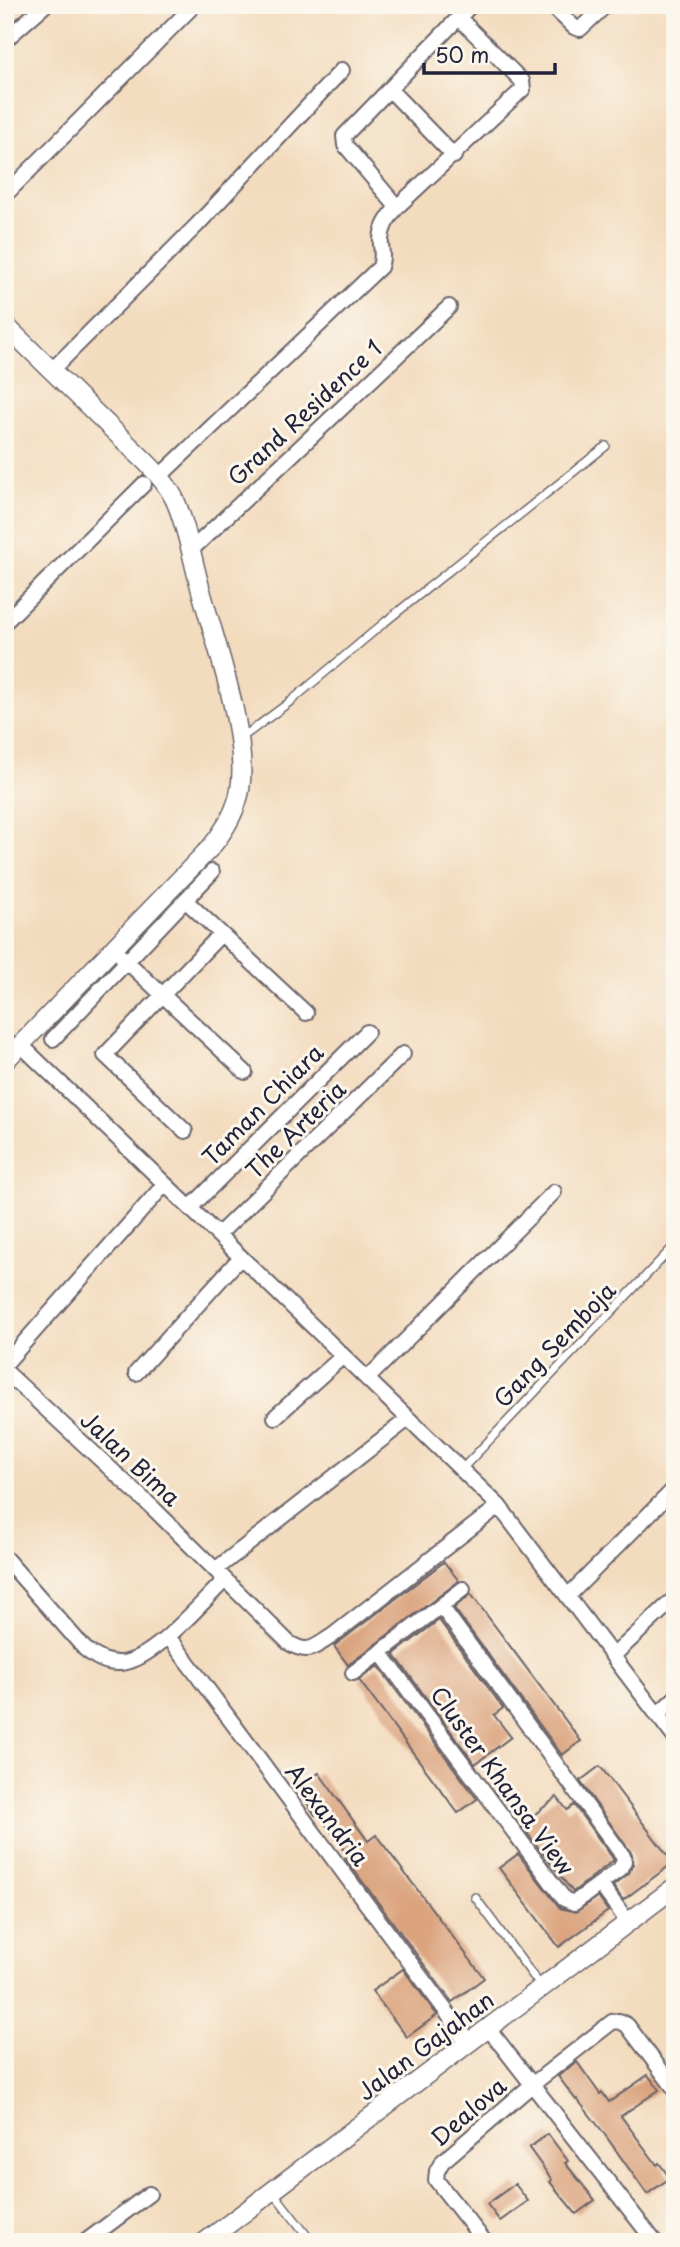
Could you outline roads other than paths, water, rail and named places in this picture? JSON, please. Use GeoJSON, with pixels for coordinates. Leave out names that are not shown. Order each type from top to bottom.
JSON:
{"type":"FeatureCollection","features":[{"type":"Feature","properties":{"kind":"street"},"geometry":{"type":"LineString","coordinates":[[5,40],[45,5]]}},
{"type":"Feature","properties":{"kind":"street"},"geometry":{"type":"LineString","coordinates":[[5,195],[194,5]]}},
{"type":"Feature","properties":{"kind":"street"},"geometry":{"type":"LineString","coordinates":[[397,206],[345,145],[344,140],[348,131],[471,5]]}},
{"type":"Feature","properties":{"kind":"street"},"geometry":{"type":"LineString","coordinates":[[551,5],[574,27],[580,29],[607,5]]}},
{"type":"Feature","properties":{"kind":"street"},"geometry":{"type":"LineString","coordinates":[[5,622],[380,267],[383,260],[380,240],[384,224],[397,206],[454,156],[523,89],[524,84],[458,17]]}},
{"type":"Feature","properties":{"kind":"street"},"geometry":{"type":"LineString","coordinates":[[53,369],[197,225],[342,70]]}},
{"type":"Feature","properties":{"kind":"street"},"geometry":{"type":"LineString","coordinates":[[390,90],[454,156]]}},
{"type":"Feature","properties":{"kind":"street","name":"Grand Residence 1"},"geometry":{"type":"LineString","coordinates":[[190,551],[449,307]]}},
{"type":"Feature","properties":{"kind":"street"},"geometry":{"type":"LineString","coordinates":[[5,325],[53,369],[152,480],[167,485],[183,520],[231,702],[239,739],[241,766],[240,790],[234,812],[224,831],[53,1039]]}},
{"type":"Feature","properties":{"kind":"street"},"geometry":{"type":"LineString","coordinates":[[5,1061],[185,900],[212,872]]}},
{"type":"Feature","properties":{"kind":"street"},"geometry":{"type":"LineString","coordinates":[[185,900],[306,1013]]}},
{"type":"Feature","properties":{"kind":"street"},"geometry":{"type":"LineString","coordinates":[[185,1131],[105,1055],[221,934]]}},
{"type":"Feature","properties":{"kind":"street"},"geometry":{"type":"LineString","coordinates":[[120,956],[244,1072]]}},
{"type":"Feature","properties":{"kind":"street","name":"Taman Chiara"},"geometry":{"type":"LineString","coordinates":[[190,1208],[366,1032]]}},
{"type":"Feature","properties":{"kind":"street"},"geometry":{"type":"LineString","coordinates":[[21,1045],[499,1506],[675,1738]]}},
{"type":"Feature","properties":{"kind":"street","name":"The Arteria"},"geometry":{"type":"LineString","coordinates":[[218,1236],[403,1054]]}},
{"type":"Feature","properties":{"kind":"street"},"geometry":{"type":"LineString","coordinates":[[5,1364],[164,1184]]}},
{"type":"Feature","properties":{"kind":"street"},"geometry":{"type":"LineString","coordinates":[[367,1379],[554,1192]]}},
{"type":"Feature","properties":{"kind":"street"},"geometry":{"type":"LineString","coordinates":[[136,1373],[241,1257]]}},
{"type":"Feature","properties":{"kind":"street"},"geometry":{"type":"LineString","coordinates":[[275,1417],[344,1356]]}},
{"type":"Feature","properties":{"kind":"street","name":"Jalan Bima"},"geometry":{"type":"LineString","coordinates":[[5,1371],[155,1510],[289,1643],[300,1649],[311,1649],[332,1636],[499,1506]]}},
{"type":"Feature","properties":{"kind":"street"},"geometry":{"type":"LineString","coordinates":[[5,1558],[85,1650],[97,1658],[121,1663],[135,1659],[159,1643],[220,1575],[408,1419]]}},
{"type":"Feature","properties":{"kind":"street"},"geometry":{"type":"LineString","coordinates":[[568,1597],[675,1488]]}},
{"type":"Feature","properties":{"kind":"street"},"geometry":{"type":"LineString","coordinates":[[353,1673],[463,1589]]}},
{"type":"Feature","properties":{"kind":"street"},"geometry":{"type":"LineString","coordinates":[[613,1656],[675,1598]]}},
{"type":"Feature","properties":{"kind":"street","name":"Cluster Khansa View"},"geometry":{"type":"LineString","coordinates":[[380,1652],[564,1899],[574,1903],[620,1869],[623,1856],[440,1606]]}},
{"type":"Feature","properties":{"kind":"street","name":"Alexandria"},"geometry":{"type":"LineString","coordinates":[[174,1644],[468,2043]]}},
{"type":"Feature","properties":{"kind":"street"},"geometry":{"type":"LineString","coordinates":[[657,1715],[675,1698]]}},
{"type":"Feature","properties":{"kind":"street","name":"Cluster Khansa View"},"geometry":{"type":"LineString","coordinates":[[600,1884],[628,1922]]}},
{"type":"Feature","properties":{"kind":"street","name":"Jalan Gajahan"},"geometry":{"type":"LineString","coordinates":[[205,2242],[675,1887]]}},
{"type":"Feature","properties":{"kind":"street","name":"Dealova"},"geometry":{"type":"LineString","coordinates":[[485,2242],[436,2180],[437,2171],[442,2162],[533,2084],[612,2022],[619,2021],[626,2025],[675,2089]]}},
{"type":"Feature","properties":{"kind":"street","name":"Dealova"},"geometry":{"type":"LineString","coordinates":[[488,2028],[655,2242]]}},
{"type":"Feature","properties":{"kind":"street"},"geometry":{"type":"LineString","coordinates":[[85,2242],[149,2194]]}},
{"type":"Feature","properties":{"kind":"lane"},"geometry":{"type":"LineString","coordinates":[[239,739],[291,701],[606,446]]}},
{"type":"Feature","properties":{"kind":"lane","name":"Gang Semboja"},"geometry":{"type":"LineString","coordinates":[[461,1470],[675,1245]]}},
{"type":"Feature","properties":{"kind":"lane"},"geometry":{"type":"LineString","coordinates":[[475,1897],[542,1988]]}},
{"type":"Feature","properties":{"kind":"lane"},"geometry":{"type":"LineString","coordinates":[[273,2192],[312,2242]]}}]}
